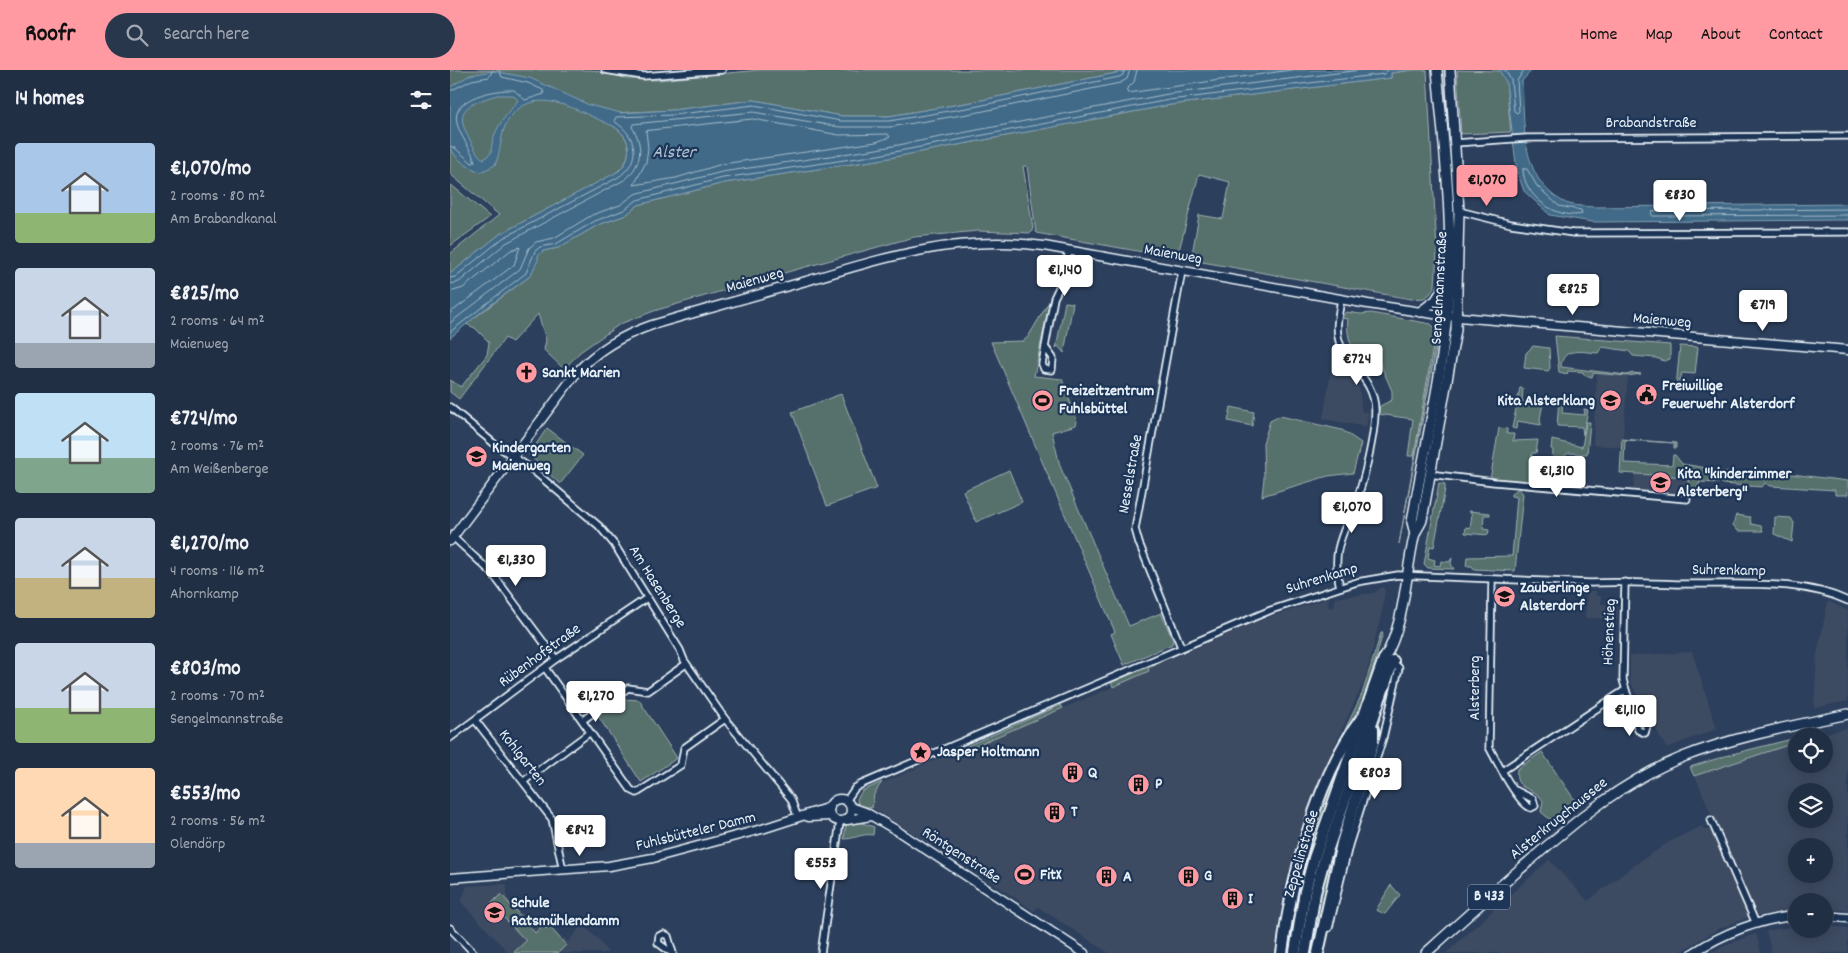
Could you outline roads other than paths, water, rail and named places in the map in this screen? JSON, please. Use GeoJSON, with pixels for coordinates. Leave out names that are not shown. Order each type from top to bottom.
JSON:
{"type":"FeatureCollection","features":[{"type":"Feature","properties":{"kind":"highway","name":"Sengelmannstraße"},"geometry":{"type":"LineString","coordinates":[[1367,710],[1388,660]]}},
{"type":"Feature","properties":{"kind":"highway","name":"Sengelmannstraße"},"geometry":{"type":"LineString","coordinates":[[1373,722],[1388,660]]}},
{"type":"Feature","properties":{"kind":"highway","name":"Zeppelinstraße"},"geometry":{"type":"LineString","coordinates":[[1295,952],[1305,891],[1314,858],[1367,710]]}},
{"type":"Feature","properties":{"kind":"highway"},"geometry":{"type":"LineString","coordinates":[[1282,953],[1291,897],[1308,832],[1329,776],[1350,734],[1367,710]]}},
{"type":"Feature","properties":{"kind":"highway","name":"Zeppelinstraße"},"geometry":{"type":"LineString","coordinates":[[1305,953],[1324,860],[1373,722]]}},
{"type":"Feature","properties":{"kind":"highway"},"geometry":{"type":"LineString","coordinates":[[1318,953],[1342,843],[1373,743],[1373,722]]}},
{"type":"Feature","properties":{"kind":"highway"},"geometry":{"type":"LineString","coordinates":[[1320,938],[1330,928]]}},
{"type":"Feature","properties":{"kind":"main road","name":"Sengelmannstraße"},"geometry":{"type":"LineString","coordinates":[[1414,534],[1421,524],[1456,333],[1448,279],[1446,168],[1437,71]]}},
{"type":"Feature","properties":{"kind":"main road","name":"Sengelmannstraße"},"geometry":{"type":"LineString","coordinates":[[1388,660],[1407,576],[1414,534],[1412,522],[1452,316],[1459,211],[1450,71]]}},
{"type":"Feature","properties":{"kind":"main road"},"geometry":{"type":"LineString","coordinates":[[1420,312],[1436,300],[1448,279]]}},
{"type":"Feature","properties":{"kind":"main road","name":"Alsterkrugchaussee"},"geometry":{"type":"LineString","coordinates":[[1426,953],[1570,826],[1606,798],[1641,777],[1684,756],[1718,745],[1848,714]]}},
{"type":"Feature","properties":{"kind":"street"},"geometry":{"type":"LineString","coordinates":[[605,70],[643,76],[722,70]]}},
{"type":"Feature","properties":{"kind":"street","name":"Brabandstraße"},"geometry":{"type":"LineString","coordinates":[[1455,143],[1511,138],[1848,136]]}},
{"type":"Feature","properties":{"kind":"street"},"geometry":{"type":"LineString","coordinates":[[1459,211],[1511,224],[1573,233],[1848,232]]}},
{"type":"Feature","properties":{"kind":"street","name":"Maienweg"},"geometry":{"type":"LineString","coordinates":[[452,539],[584,365],[603,349],[635,331],[870,261],[918,250],[978,243],[1032,245],[1420,312],[1848,350]]}},
{"type":"Feature","properties":{"kind":"street"},"geometry":{"type":"LineString","coordinates":[[1045,347],[1054,298],[1064,276],[1069,250]]}},
{"type":"Feature","properties":{"kind":"street","name":"Nesselstraße"},"geometry":{"type":"LineString","coordinates":[[1182,271],[1135,528],[1139,544],[1182,647]]}},
{"type":"Feature","properties":{"kind":"street"},"geometry":{"type":"LineString","coordinates":[[1340,587],[1336,563],[1338,546],[1356,503],[1375,409],[1371,390],[1340,344],[1337,328],[1341,299]]}},
{"type":"Feature","properties":{"kind":"street","name":"Am Hasenberge"},"geometry":{"type":"LineString","coordinates":[[450,406],[598,526],[614,544],[680,650],[686,664],[725,719],[791,799],[798,818]]}},
{"type":"Feature","properties":{"kind":"street"},"geometry":{"type":"LineString","coordinates":[[1429,474],[1494,482],[1687,499]]}},
{"type":"Feature","properties":{"kind":"street"},"geometry":{"type":"LineString","coordinates":[[452,539],[492,573],[556,659]]}},
{"type":"Feature","properties":{"kind":"street","name":"Suhrenkamp"},"geometry":{"type":"LineString","coordinates":[[848,804],[854,788],[862,784],[1182,647],[1271,610],[1340,587],[1382,576],[1797,587],[1828,593],[1848,601]]}},
{"type":"Feature","properties":{"kind":"street","name":"Alsterberg"},"geometry":{"type":"LineString","coordinates":[[1492,580],[1489,747],[1515,790]]}},
{"type":"Feature","properties":{"kind":"street","name":"Höhenstieg"},"geometry":{"type":"LineString","coordinates":[[1626,582],[1622,648],[1625,690],[1633,712]]}},
{"type":"Feature","properties":{"kind":"street","name":"Rübenhofstraße"},"geometry":{"type":"LineString","coordinates":[[450,738],[556,659],[647,598]]}},
{"type":"Feature","properties":{"kind":"street","name":"Sengelmannstraße"},"geometry":{"type":"LineString","coordinates":[[1330,928],[1349,845],[1383,738],[1399,668],[1388,660]]}},
{"type":"Feature","properties":{"kind":"street"},"geometry":{"type":"LineString","coordinates":[[583,720],[628,688],[648,691],[686,664]]}},
{"type":"Feature","properties":{"kind":"street"},"geometry":{"type":"LineString","coordinates":[[545,668],[631,790],[637,793],[681,765],[684,748],[725,719]]}},
{"type":"Feature","properties":{"kind":"street"},"geometry":{"type":"LineString","coordinates":[[1502,771],[1625,690]]}},
{"type":"Feature","properties":{"kind":"street","name":"Kohlgarten"},"geometry":{"type":"LineString","coordinates":[[475,720],[552,819],[563,870]]}},
{"type":"Feature","properties":{"kind":"street"},"geometry":{"type":"LineString","coordinates":[[524,781],[590,732]]}},
{"type":"Feature","properties":{"kind":"street"},"geometry":{"type":"LineString","coordinates":[[821,953],[843,821],[851,814],[848,804],[835,800],[830,807],[831,816],[843,821],[871,816]]}},
{"type":"Feature","properties":{"kind":"street","name":"Röntgenstraße"},"geometry":{"type":"LineString","coordinates":[[848,804],[896,830],[1084,953]]}},
{"type":"Feature","properties":{"kind":"street","name":"Fuhlsbütteler Damm"},"geometry":{"type":"LineString","coordinates":[[450,878],[609,866],[653,858],[798,818],[830,807]]}},
{"type":"Feature","properties":{"kind":"street","name":"Fuhlsbütteler Damm"},"geometry":{"type":"LineString","coordinates":[[798,818],[831,816]]}},
{"type":"Feature","properties":{"kind":"street"},"geometry":{"type":"LineString","coordinates":[[1711,820],[1756,924]]}},
{"type":"Feature","properties":{"kind":"street"},"geometry":{"type":"LineString","coordinates":[[1833,917],[1848,918]]}},
{"type":"Feature","properties":{"kind":"street"},"geometry":{"type":"LineString","coordinates":[[1693,953],[1719,938],[1756,924],[1788,918]]}},
{"type":"Feature","properties":{"kind":"street"},"geometry":{"type":"LineString","coordinates":[[450,928],[474,953]]}},
{"type":"Feature","properties":{"kind":"water","name":"Alster"},"geometry":{"type":"Polygon","coordinates":[[[1131,70],[1413,70],[1391,73],[1391,78],[1170,105],[878,160],[724,183],[638,205],[626,215],[598,225],[558,248],[543,251],[538,256],[530,276],[481,312],[450,338],[450,274],[500,234],[619,171],[627,159],[628,153],[627,141],[624,135],[613,126],[571,107],[542,101],[528,103],[516,111],[506,124],[495,165],[481,172],[471,168],[459,160],[450,147],[450,87],[470,75],[493,71],[530,78],[589,105],[621,113],[673,110],[754,100],[842,116],[889,116],[972,102],[1131,70]],[[497,95],[478,101],[466,109],[463,115],[465,130],[479,156],[484,159],[491,153],[494,137],[500,124],[518,100],[513,95],[497,95]]]}},
{"type":"Feature","properties":{"kind":"water"},"geometry":{"type":"Polygon","coordinates":[[[1499,70],[1532,70],[1522,81],[1527,148],[1531,164],[1538,178],[1548,191],[1565,203],[1593,207],[1848,204],[1848,220],[1592,222],[1550,215],[1524,191],[1517,172],[1506,82],[1499,70]]]}},
{"type":"Feature","properties":{"kind":"place","name":"Sankt Marien"},"geometry":{"type":"Point","coordinates":[526,373]}},
{"type":"Feature","properties":{"kind":"place","name":"Freiwillige Feuerwehr Alsterdorf"},"geometry":{"type":"Point","coordinates":[1646,395]}},
{"type":"Feature","properties":{"kind":"place","name":"Freizeitzentrum Fuhlsbüttel"},"geometry":{"type":"Point","coordinates":[1043,400]}},
{"type":"Feature","properties":{"kind":"place","name":"Kita Alsterklang"},"geometry":{"type":"Point","coordinates":[1611,401]}},
{"type":"Feature","properties":{"kind":"place","name":"Kindergarten Maienweg"},"geometry":{"type":"Point","coordinates":[476,457]}},
{"type":"Feature","properties":{"kind":"place","name":"Kita \"kinderzimmer Alsterberg\""},"geometry":{"type":"Point","coordinates":[1661,483]}},
{"type":"Feature","properties":{"kind":"place","name":"Zauberlinge Alsterdorf"},"geometry":{"type":"Point","coordinates":[1504,597]}},
{"type":"Feature","properties":{"kind":"place","name":"Jasper Holtmann"},"geometry":{"type":"Point","coordinates":[921,752]}},
{"type":"Feature","properties":{"kind":"place","name":"Q"},"geometry":{"type":"Point","coordinates":[1072,773]}},
{"type":"Feature","properties":{"kind":"place","name":"P"},"geometry":{"type":"Point","coordinates":[1139,784]}},
{"type":"Feature","properties":{"kind":"place","name":"T"},"geometry":{"type":"Point","coordinates":[1055,812]}},
{"type":"Feature","properties":{"kind":"place","name":"FitX"},"geometry":{"type":"Point","coordinates":[1024,875]}},
{"type":"Feature","properties":{"kind":"place","name":"G"},"geometry":{"type":"Point","coordinates":[1188,876]}},
{"type":"Feature","properties":{"kind":"place","name":"A"},"geometry":{"type":"Point","coordinates":[1107,877]}},
{"type":"Feature","properties":{"kind":"place","name":"I"},"geometry":{"type":"Point","coordinates":[1232,899]}},
{"type":"Feature","properties":{"kind":"place","name":"Schule Ratsmühlendamm"},"geometry":{"type":"Point","coordinates":[495,912]}}]}
